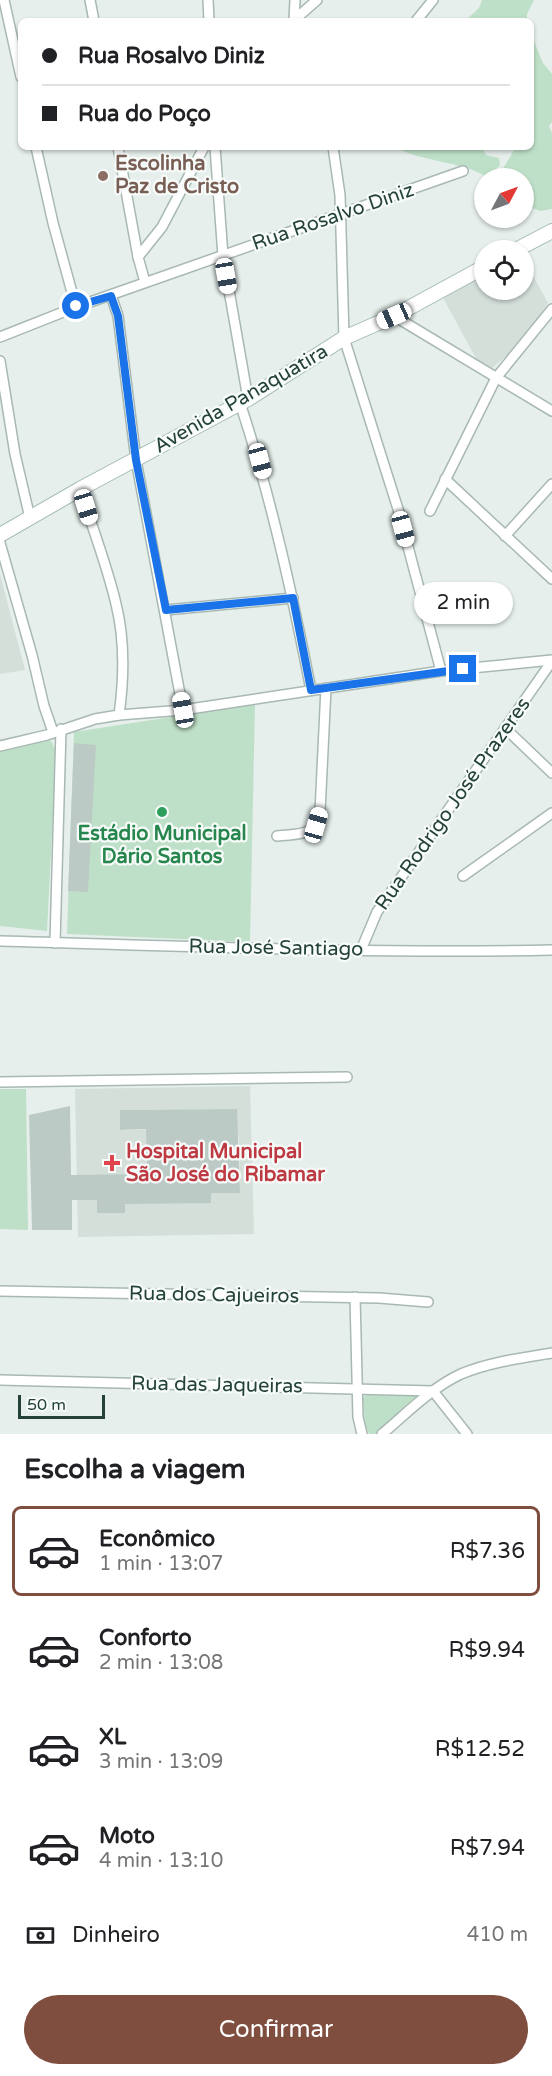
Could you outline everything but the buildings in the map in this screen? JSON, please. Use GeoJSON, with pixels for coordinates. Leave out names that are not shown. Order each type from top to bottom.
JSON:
{"type":"FeatureCollection","features":[{"type":"Feature","properties":{"kind":"main road"},"geometry":{"type":"LineString","coordinates":[[534,240],[552,231]]}},
{"type":"Feature","properties":{"kind":"main road","name":"Avenida Panaquatira"},"geometry":{"type":"LineString","coordinates":[[0,535],[80,489],[244,401],[344,338],[394,316],[474,272]]}},
{"type":"Feature","properties":{"kind":"street"},"geometry":{"type":"LineString","coordinates":[[4,0],[18,63]]}},
{"type":"Feature","properties":{"kind":"street"},"geometry":{"type":"LineString","coordinates":[[90,0],[93,18]]}},
{"type":"Feature","properties":{"kind":"street"},"geometry":{"type":"LineString","coordinates":[[208,0],[209,18]]}},
{"type":"Feature","properties":{"kind":"street"},"geometry":{"type":"LineString","coordinates":[[294,18],[295,0]]}},
{"type":"Feature","properties":{"kind":"street"},"geometry":{"type":"LineString","coordinates":[[296,18],[318,0]]}},
{"type":"Feature","properties":{"kind":"street"},"geometry":{"type":"LineString","coordinates":[[418,18],[433,0]]}},
{"type":"Feature","properties":{"kind":"street"},"geometry":{"type":"LineString","coordinates":[[37,150],[53,223],[76,306]]}},
{"type":"Feature","properties":{"kind":"street"},"geometry":{"type":"LineString","coordinates":[[119,150],[138,257],[145,282]]}},
{"type":"Feature","properties":{"kind":"street"},"geometry":{"type":"LineString","coordinates":[[138,257],[162,227],[202,150]]}},
{"type":"Feature","properties":{"kind":"street"},"geometry":{"type":"LineString","coordinates":[[215,150],[223,256],[244,401],[293,598],[311,690]]}},
{"type":"Feature","properties":{"kind":"street"},"geometry":{"type":"LineString","coordinates":[[333,150],[341,214],[344,338],[398,509],[441,671]]}},
{"type":"Feature","properties":{"kind":"street","name":"Rua Rosalvo Diniz"},"geometry":{"type":"LineString","coordinates":[[0,337],[76,306],[111,296],[145,282],[463,171]]}},
{"type":"Feature","properties":{"kind":"street"},"geometry":{"type":"LineString","coordinates":[[111,296],[118,316],[136,460],[183,710]]}},
{"type":"Feature","properties":{"kind":"street"},"geometry":{"type":"LineString","coordinates":[[430,511],[496,378],[551,312]]}},
{"type":"Feature","properties":{"kind":"street"},"geometry":{"type":"LineString","coordinates":[[394,316],[552,411]]}},
{"type":"Feature","properties":{"kind":"street"},"geometry":{"type":"LineString","coordinates":[[0,361],[15,454],[30,518]]}},
{"type":"Feature","properties":{"kind":"street"},"geometry":{"type":"LineString","coordinates":[[445,479],[552,579]]}},
{"type":"Feature","properties":{"kind":"street"},"geometry":{"type":"LineString","coordinates":[[505,536],[552,484]]}},
{"type":"Feature","properties":{"kind":"street"},"geometry":{"type":"LineString","coordinates":[[80,489],[116,604],[121,632],[123,667],[119,715]]}},
{"type":"Feature","properties":{"kind":"street"},"geometry":{"type":"LineString","coordinates":[[0,543],[44,706],[57,731],[55,943]]}},
{"type":"Feature","properties":{"kind":"street"},"geometry":{"type":"LineString","coordinates":[[166,610],[293,598]]}},
{"type":"Feature","properties":{"kind":"street"},"geometry":{"type":"LineString","coordinates":[[0,746],[95,719],[119,715],[183,710],[441,671],[552,661]]}},
{"type":"Feature","properties":{"kind":"street","name":"Rua Rodrigo José Prazeres"},"geometry":{"type":"LineString","coordinates":[[361,950],[377,912],[552,661]]}},
{"type":"Feature","properties":{"kind":"street"},"geometry":{"type":"LineString","coordinates":[[277,836],[309,831],[316,825],[320,812],[326,688]]}},
{"type":"Feature","properties":{"kind":"street"},"geometry":{"type":"LineString","coordinates":[[505,728],[552,773]]}},
{"type":"Feature","properties":{"kind":"street"},"geometry":{"type":"LineString","coordinates":[[463,876],[552,813]]}},
{"type":"Feature","properties":{"kind":"street","name":"Rua José Santiago"},"geometry":{"type":"LineString","coordinates":[[0,941],[474,952],[552,950]]}},
{"type":"Feature","properties":{"kind":"street"},"geometry":{"type":"LineString","coordinates":[[0,1082],[347,1077]]}},
{"type":"Feature","properties":{"kind":"street","name":"Rua dos Cajueiros"},"geometry":{"type":"LineString","coordinates":[[0,1291],[355,1297],[428,1302]]}},
{"type":"Feature","properties":{"kind":"street"},"geometry":{"type":"LineString","coordinates":[[355,1297],[358,1417],[362,1434]]}},
{"type":"Feature","properties":{"kind":"street"},"geometry":{"type":"LineString","coordinates":[[382,1434],[433,1391],[461,1374],[486,1365],[552,1353]]}},
{"type":"Feature","properties":{"kind":"street","name":"Rua das Jaqueiras"},"geometry":{"type":"LineString","coordinates":[[0,1380],[433,1391]]}},
{"type":"Feature","properties":{"kind":"street"},"geometry":{"type":"LineString","coordinates":[[433,1391],[467,1434]]}},
{"type":"Feature","properties":{"kind":"shaded area"},"geometry":{"type":"Polygon","coordinates":[[[534,277],[548,303],[519,345],[490,370],[479,364],[442,296],[474,279],[474,300],[534,300],[534,277]]]}},
{"type":"Feature","properties":{"kind":"shaded area"},"geometry":{"type":"Polygon","coordinates":[[[0,574],[25,670],[0,674],[0,574]]]}},
{"type":"Feature","properties":{"kind":"shaded area","name":"Hospital Municipal São José do Ribamar"},"geometry":{"type":"Polygon","coordinates":[[[250,1086],[254,1234],[78,1237],[75,1089],[250,1086]],[[237,1109],[120,1110],[120,1130],[189,1129],[147,1174],[81,1200],[97,1200],[98,1213],[124,1213],[125,1204],[210,1178],[216,1173],[217,1193],[240,1193],[239,1137],[216,1137],[237,1109]]]}},
{"type":"Feature","properties":{"kind":"green space"},"geometry":{"type":"Polygon","coordinates":[[[482,0],[534,0],[527,18],[468,18],[479,8],[482,0]]]}},
{"type":"Feature","properties":{"kind":"green space"},"geometry":{"type":"Polygon","coordinates":[[[534,41],[543,63],[552,74],[552,122],[549,126],[552,133],[552,209],[540,211],[534,209],[534,168],[503,168],[514,150],[534,150],[534,41]]]}},
{"type":"Feature","properties":{"kind":"green space"},"geometry":{"type":"Polygon","coordinates":[[[402,150],[484,150],[486,155],[499,158],[500,165],[497,168],[474,168],[474,170],[402,150]]]}},
{"type":"Feature","properties":{"kind":"green space","name":"Estádio Municipal Dário Santos"},"geometry":{"type":"Polygon","coordinates":[[[255,704],[250,942],[67,934],[74,732],[255,704]]]}},
{"type":"Feature","properties":{"kind":"green space"},"geometry":{"type":"Polygon","coordinates":[[[45,739],[52,742],[56,753],[47,931],[0,926],[0,747],[45,739]]]}},
{"type":"Feature","properties":{"kind":"green space"},"geometry":{"type":"Polygon","coordinates":[[[0,1089],[26,1089],[28,1230],[0,1229],[0,1089]]]}},
{"type":"Feature","properties":{"kind":"green space"},"geometry":{"type":"Polygon","coordinates":[[[366,1395],[421,1396],[376,1434],[369,1434],[365,1424],[363,1398],[366,1395]]]}},
{"type":"Feature","properties":{"kind":"place","name":"Escolinha Paz de Cristo"},"geometry":{"type":"Point","coordinates":[103,176]}},
{"type":"Feature","properties":{"kind":"place","name":"Estádio Municipal Dário Santos"},"geometry":{"type":"Point","coordinates":[162,812]}},
{"type":"Feature","properties":{"kind":"place","name":"Hospital Municipal São José do Ribamar"},"geometry":{"type":"Point","coordinates":[112,1163]}},
{"type":"Feature","properties":{"kind":"route"},"geometry":{"type":"LineString","coordinates":[[76,306],[111,296],[118,316],[136,460],[166,610],[293,598],[311,690],[463,669]]}}]}
